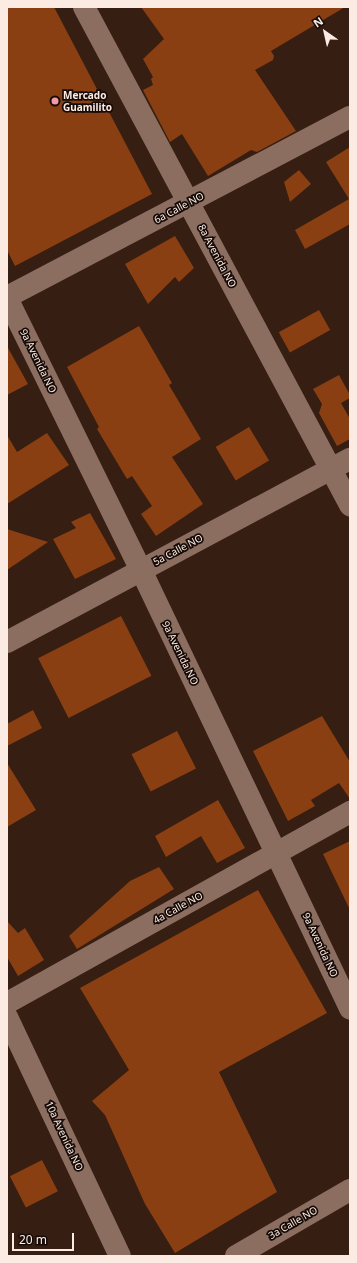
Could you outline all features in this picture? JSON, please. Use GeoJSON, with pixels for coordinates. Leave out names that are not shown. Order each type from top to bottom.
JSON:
{"type":"FeatureCollection","features":[{"type":"Feature","properties":{"kind":"street","name":"8a Avenida NO"},"geometry":{"type":"LineString","coordinates":[[84,7],[350,505]]}},
{"type":"Feature","properties":{"kind":"street","name":"6a Calle NO"},"geometry":{"type":"LineString","coordinates":[[7,297],[189,203],[350,117]]}},
{"type":"Feature","properties":{"kind":"street","name":"9a Avenida NO"},"geometry":{"type":"LineString","coordinates":[[7,297],[141,570],[277,853],[350,1010]]}},
{"type":"Feature","properties":{"kind":"street","name":"5a Calle NO"},"geometry":{"type":"LineString","coordinates":[[7,642],[350,459]]}},
{"type":"Feature","properties":{"kind":"street","name":"4a Calle NO"},"geometry":{"type":"LineString","coordinates":[[7,1003],[350,812]]}},
{"type":"Feature","properties":{"kind":"street","name":"10a Avenida NO"},"geometry":{"type":"LineString","coordinates":[[7,1016],[120,1256]]}},
{"type":"Feature","properties":{"kind":"street","name":"3a Calle NO"},"geometry":{"type":"LineString","coordinates":[[236,1256],[350,1190]]}},
{"type":"Feature","properties":{"kind":"building","name":"Mercado Guamilito"},"geometry":{"type":"Polygon","coordinates":[[[7,7],[54,7],[152,194],[15,266],[7,250],[7,7]]]}},
{"type":"Feature","properties":{"kind":"building"},"geometry":{"type":"Polygon","coordinates":[[[141,7],[345,7],[271,51],[274,56],[273,60],[255,70],[296,131],[257,152],[251,150],[208,176],[182,134],[170,142],[143,90],[153,85],[151,79],[153,77],[143,59],[164,39],[141,7]]]}},
{"type":"Feature","properties":{"kind":"building"},"geometry":{"type":"Polygon","coordinates":[[[350,147],[350,224],[305,249],[295,230],[349,199],[326,162],[350,147]]]}},
{"type":"Feature","properties":{"kind":"building"},"geometry":{"type":"Polygon","coordinates":[[[299,170],[311,184],[290,202],[284,182],[299,170]]]}},
{"type":"Feature","properties":{"kind":"building"},"geometry":{"type":"Polygon","coordinates":[[[175,236],[194,268],[179,282],[175,277],[148,304],[125,264],[175,236]]]}},
{"type":"Feature","properties":{"kind":"building"},"geometry":{"type":"Polygon","coordinates":[[[319,310],[330,330],[290,352],[279,332],[319,310]]]}},
{"type":"Feature","properties":{"kind":"building"},"geometry":{"type":"Polygon","coordinates":[[[139,326],[172,383],[169,385],[201,439],[172,457],[203,504],[156,536],[141,514],[152,506],[132,476],[127,479],[97,429],[99,427],[67,367],[139,326]]]}},
{"type":"Feature","properties":{"kind":"building"},"geometry":{"type":"Polygon","coordinates":[[[7,346],[28,384],[7,395],[7,346]]]}},
{"type":"Feature","properties":{"kind":"building"},"geometry":{"type":"Polygon","coordinates":[[[339,375],[350,395],[350,398],[341,403],[350,419],[350,439],[337,446],[319,413],[322,404],[313,389],[339,375]]]}},
{"type":"Feature","properties":{"kind":"building"},"geometry":{"type":"Polygon","coordinates":[[[249,427],[269,460],[236,481],[216,447],[249,427]]]}},
{"type":"Feature","properties":{"kind":"building"},"geometry":{"type":"Polygon","coordinates":[[[47,433],[69,465],[7,504],[7,435],[17,452],[47,433]]]}},
{"type":"Feature","properties":{"kind":"building"},"geometry":{"type":"Polygon","coordinates":[[[90,513],[116,559],[75,579],[53,539],[76,528],[71,522],[90,513]]]}},
{"type":"Feature","properties":{"kind":"building"},"geometry":{"type":"Polygon","coordinates":[[[7,529],[48,542],[7,570],[7,529]]]}},
{"type":"Feature","properties":{"kind":"building"},"geometry":{"type":"Polygon","coordinates":[[[121,616],[151,676],[69,718],[38,658],[121,616]]]}},
{"type":"Feature","properties":{"kind":"building"},"geometry":{"type":"Polygon","coordinates":[[[33,710],[42,728],[7,746],[7,724],[33,710]]]}},
{"type":"Feature","properties":{"kind":"building"},"geometry":{"type":"Polygon","coordinates":[[[322,716],[350,762],[350,799],[339,783],[311,800],[315,806],[288,821],[253,751],[322,716]]]}},
{"type":"Feature","properties":{"kind":"building"},"geometry":{"type":"Polygon","coordinates":[[[177,731],[196,768],[151,792],[132,754],[177,731]]]}},
{"type":"Feature","properties":{"kind":"building"},"geometry":{"type":"Polygon","coordinates":[[[7,763],[36,810],[7,827],[7,763]]]}},
{"type":"Feature","properties":{"kind":"building"},"geometry":{"type":"Polygon","coordinates":[[[218,800],[245,848],[217,863],[201,836],[166,857],[155,836],[218,800]]]}},
{"type":"Feature","properties":{"kind":"building"},"geometry":{"type":"Polygon","coordinates":[[[350,841],[350,910],[323,854],[350,841]]]}},
{"type":"Feature","properties":{"kind":"building"},"geometry":{"type":"Polygon","coordinates":[[[159,867],[174,889],[77,949],[69,936],[130,881],[159,867]]]}},
{"type":"Feature","properties":{"kind":"building"},"geometry":{"type":"Polygon","coordinates":[[[258,890],[327,1013],[219,1072],[277,1192],[175,1253],[145,1204],[105,1115],[92,1101],[129,1070],[80,988],[258,890]]]}},
{"type":"Feature","properties":{"kind":"building"},"geometry":{"type":"Polygon","coordinates":[[[7,921],[18,933],[25,928],[44,960],[18,976],[7,957],[7,921]]]}},
{"type":"Feature","properties":{"kind":"building"},"geometry":{"type":"Polygon","coordinates":[[[42,1160],[58,1191],[26,1208],[10,1176],[42,1160]]]}},
{"type":"Feature","properties":{"kind":"place","name":"Mercado Guamilito"},"geometry":{"type":"Point","coordinates":[55,101]}}]}
